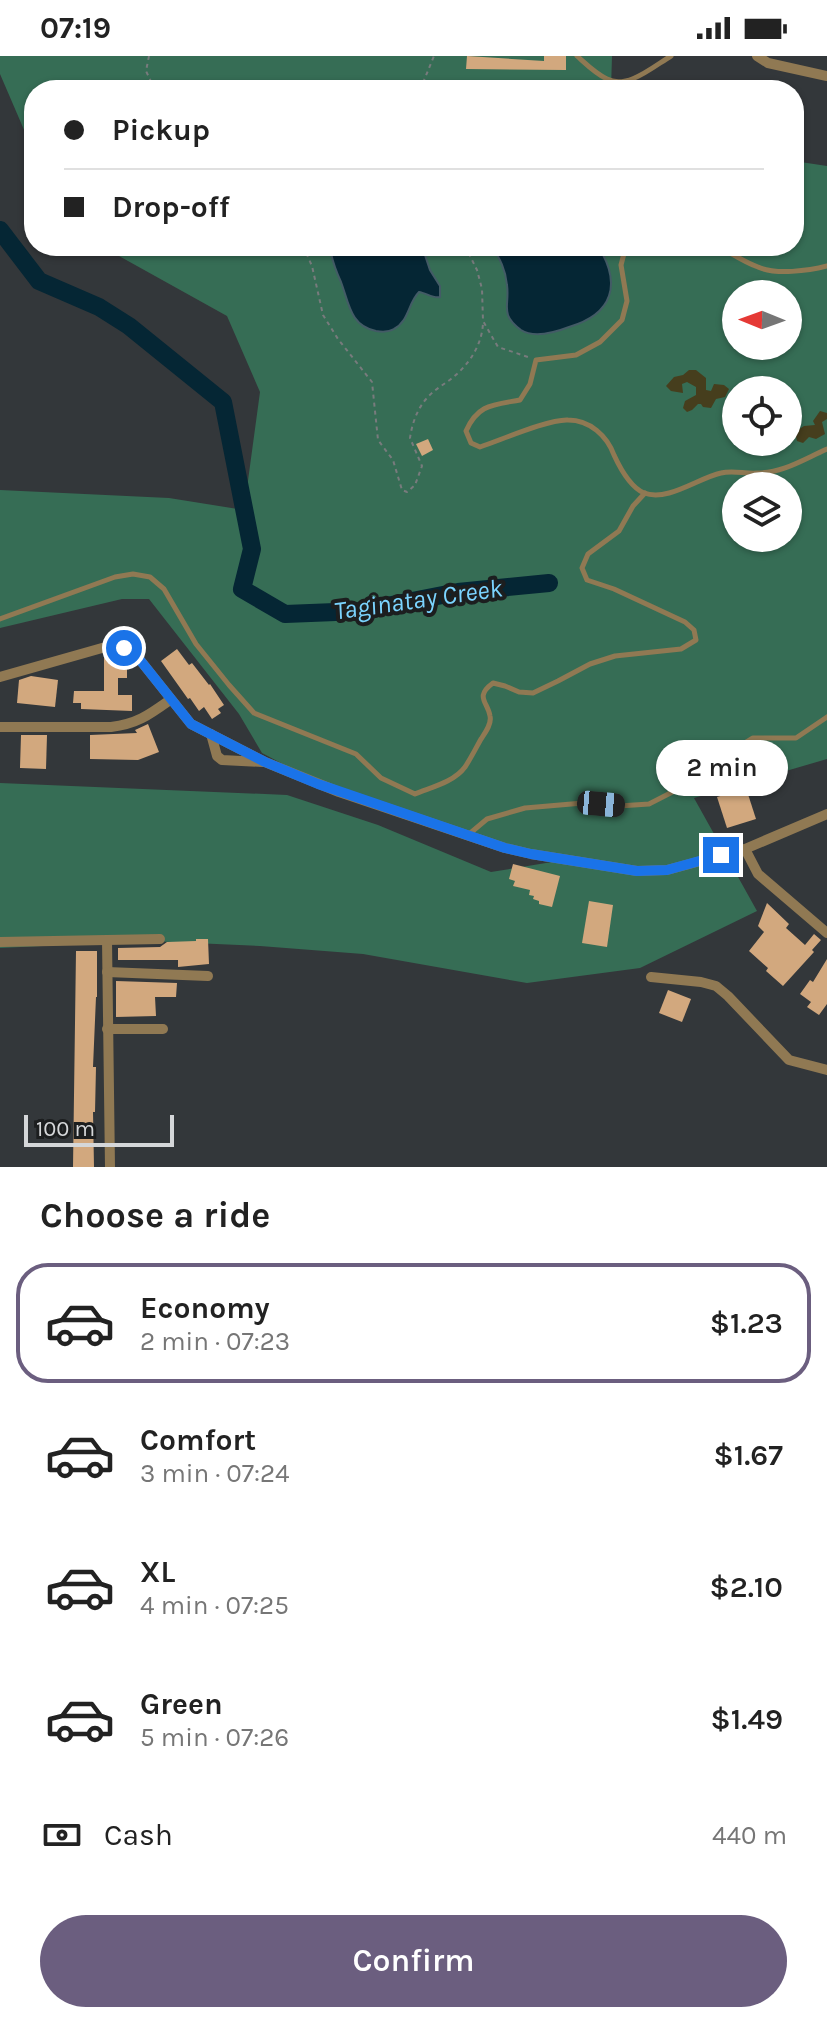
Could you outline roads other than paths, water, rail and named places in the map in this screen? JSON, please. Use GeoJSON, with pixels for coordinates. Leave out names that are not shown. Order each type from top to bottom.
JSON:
{"type":"FeatureCollection","features":[{"type":"Feature","properties":{"kind":"street"},"geometry":{"type":"LineString","coordinates":[[757,56],[768,63],[827,75]]}},
{"type":"Feature","properties":{"kind":"street"},"geometry":{"type":"LineString","coordinates":[[0,677],[113,646],[124,648],[136,655],[191,724],[265,762],[339,792],[531,854],[637,871],[667,870],[745,849],[827,814]]}},
{"type":"Feature","properties":{"kind":"street"},"geometry":{"type":"LineString","coordinates":[[0,727],[129,725],[170,700]]}},
{"type":"Feature","properties":{"kind":"street"},"geometry":{"type":"LineString","coordinates":[[211,734],[217,756],[222,760],[265,762]]}},
{"type":"Feature","properties":{"kind":"street"},"geometry":{"type":"LineString","coordinates":[[745,849],[758,874],[827,933]]}},
{"type":"Feature","properties":{"kind":"street"},"geometry":{"type":"LineString","coordinates":[[0,942],[160,939]]}},
{"type":"Feature","properties":{"kind":"street"},"geometry":{"type":"LineString","coordinates":[[107,940],[110,1167]]}},
{"type":"Feature","properties":{"kind":"street"},"geometry":{"type":"LineString","coordinates":[[107,972],[208,976]]}},
{"type":"Feature","properties":{"kind":"street"},"geometry":{"type":"LineString","coordinates":[[651,977],[716,986],[781,1054],[789,1060],[827,1070]]}},
{"type":"Feature","properties":{"kind":"street"},"geometry":{"type":"LineString","coordinates":[[107,1029],[163,1029]]}},
{"type":"Feature","properties":{"kind":"lane"},"geometry":{"type":"LineString","coordinates":[[577,56],[610,80]]}},
{"type":"Feature","properties":{"kind":"lane"},"geometry":{"type":"LineString","coordinates":[[624,80],[671,56]]}},
{"type":"Feature","properties":{"kind":"lane"},"geometry":{"type":"LineString","coordinates":[[623,256],[621,265],[627,301],[622,320],[600,342],[576,355],[536,360],[530,384],[520,400],[490,406],[473,415],[466,431],[471,443],[480,447],[567,419],[586,423],[599,431],[612,449],[620,469],[633,484],[645,493],[664,494],[725,472],[774,471],[799,464],[827,449]]}},
{"type":"Feature","properties":{"kind":"lane"},"geometry":{"type":"LineString","coordinates":[[737,256],[770,271],[814,270],[827,266]]}},
{"type":"Feature","properties":{"kind":"lane"},"geometry":{"type":"LineString","coordinates":[[0,619],[115,577],[133,574],[150,577],[164,589],[196,644],[254,713],[356,754],[381,778],[415,794],[445,782],[463,770],[488,727],[491,717],[484,696],[486,688],[493,683],[519,692],[533,693],[590,664],[615,656],[681,649],[696,640],[694,630],[685,622],[587,580],[582,568],[588,554],[619,531],[633,506],[645,493]]}},
{"type":"Feature","properties":{"kind":"lane"},"geometry":{"type":"LineString","coordinates":[[468,835],[487,819],[525,808],[583,803],[619,806],[649,804],[688,784],[753,738],[796,738],[827,717]]}},
{"type":"Feature","properties":{"kind":"water"},"geometry":{"type":"Polygon","coordinates":[[[332,256],[425,256],[440,286],[440,297],[419,292],[399,326],[385,332],[376,331],[356,319],[332,256]]]}},
{"type":"Feature","properties":{"kind":"water"},"geometry":{"type":"Polygon","coordinates":[[[498,256],[603,256],[610,273],[609,296],[604,306],[584,321],[552,333],[527,333],[514,324],[508,314],[508,292],[498,256]]]}},
{"type":"Feature","properties":{"kind":"waterway","name":"Taginatay Creek"},"geometry":{"type":"LineString","coordinates":[[0,230],[39,281],[99,307],[129,326],[223,402],[252,549],[242,589],[285,614],[361,611],[458,592],[549,583]]}}]}
